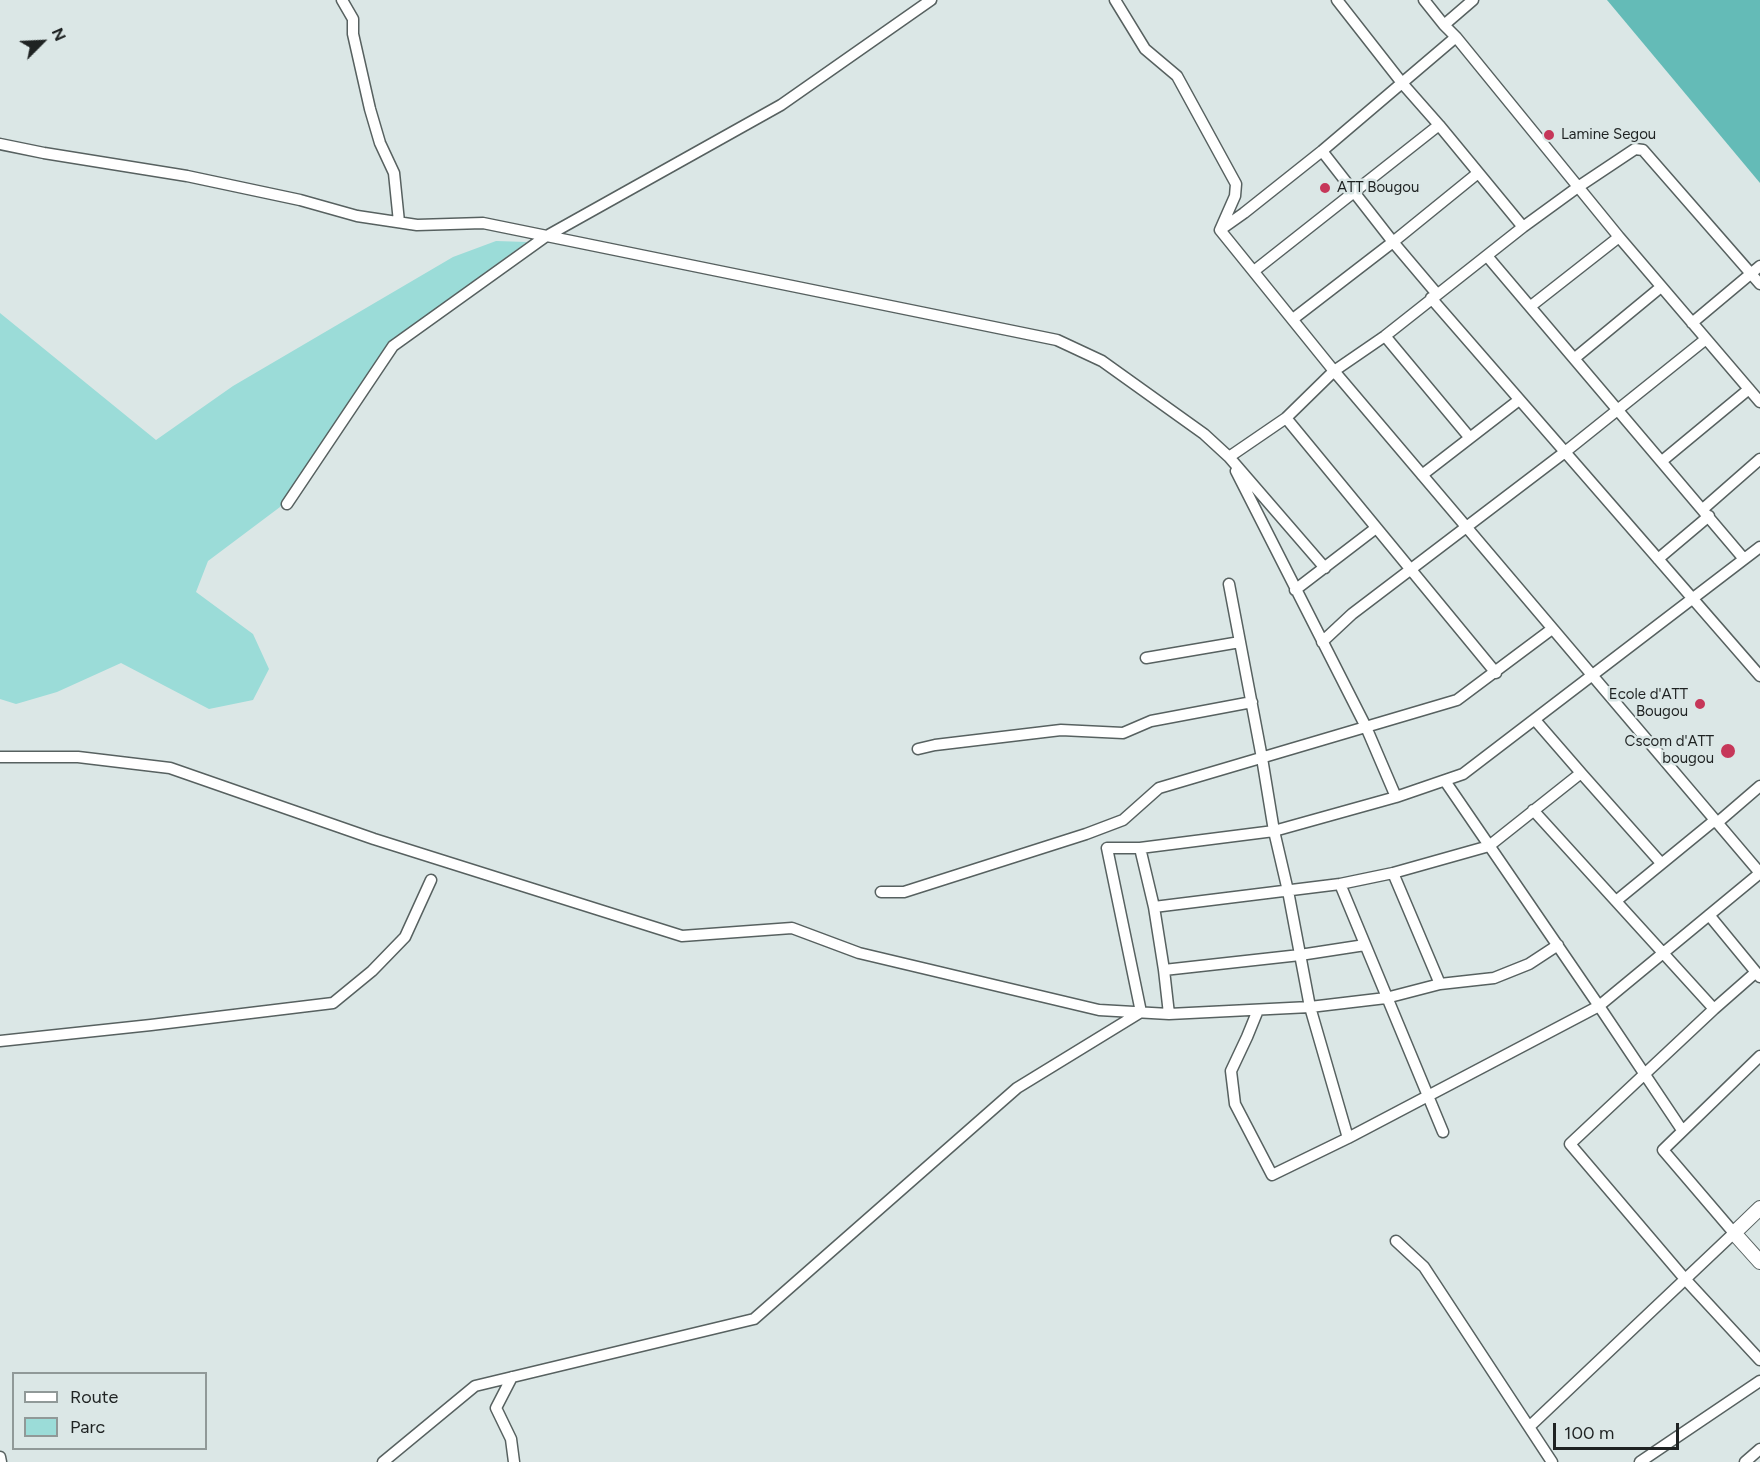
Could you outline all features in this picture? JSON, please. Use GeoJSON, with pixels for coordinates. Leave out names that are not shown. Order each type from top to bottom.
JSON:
{"type":"FeatureCollection","features":[{"type":"Feature","properties":{"kind":"street"},"geometry":{"type":"LineString","coordinates":[[342,0],[352,19],[353,34],[380,143],[394,173],[399,222]]}},
{"type":"Feature","properties":{"kind":"street"},"geometry":{"type":"LineString","coordinates":[[287,504],[393,346],[545,237],[781,105],[931,0]]}},
{"type":"Feature","properties":{"kind":"street"},"geometry":{"type":"LineString","coordinates":[[1115,0],[1145,50],[1177,76],[1236,184],[1235,196],[1220,230]]}},
{"type":"Feature","properties":{"kind":"street"},"geometry":{"type":"LineString","coordinates":[[1337,0],[1402,83],[1523,228]]}},
{"type":"Feature","properties":{"kind":"street"},"geometry":{"type":"LineString","coordinates":[[1424,0],[1619,237],[1760,402]]}},
{"type":"Feature","properties":{"kind":"street"},"geometry":{"type":"LineString","coordinates":[[1444,25],[1473,0]]}},
{"type":"Feature","properties":{"kind":"street"},"geometry":{"type":"LineString","coordinates":[[1220,230],[1322,151],[1456,37]]}},
{"type":"Feature","properties":{"kind":"street"},"geometry":{"type":"LineString","coordinates":[[1254,271],[1439,125]]}},
{"type":"Feature","properties":{"kind":"street"},"geometry":{"type":"LineString","coordinates":[[0,144],[187,176],[300,200],[357,216],[417,225],[483,223],[1057,340],[1102,361],[1190,423],[1229,458],[1325,568]]}},
{"type":"Feature","properties":{"kind":"street"},"geometry":{"type":"LineString","coordinates":[[1229,458],[1286,418],[1334,371],[1385,336],[1578,186],[1635,149],[1643,150],[1760,284]]}},
{"type":"Feature","properties":{"kind":"street"},"geometry":{"type":"LineString","coordinates":[[1322,151],[1434,296],[1520,400],[1760,676]]}},
{"type":"Feature","properties":{"kind":"street"},"geometry":{"type":"LineString","coordinates":[[1293,320],[1478,173]]}},
{"type":"Feature","properties":{"kind":"street"},"geometry":{"type":"LineString","coordinates":[[1220,230],[1334,371],[1760,873],[1599,1006],[1348,1138],[1272,1175],[1235,1104],[1231,1071],[1258,1010]]}},
{"type":"Feature","properties":{"kind":"street"},"geometry":{"type":"LineString","coordinates":[[1531,306],[1619,237]]}},
{"type":"Feature","properties":{"kind":"street"},"geometry":{"type":"LineString","coordinates":[[1487,256],[1744,559]]}},
{"type":"Feature","properties":{"kind":"street"},"geometry":{"type":"LineString","coordinates":[[1692,323],[1760,266]]}},
{"type":"Feature","properties":{"kind":"street"},"geometry":{"type":"LineString","coordinates":[[1575,358],[1661,287]]}},
{"type":"Feature","properties":{"kind":"street"},"geometry":{"type":"LineString","coordinates":[[1385,336],[1470,438]]}},
{"type":"Feature","properties":{"kind":"street"},"geometry":{"type":"LineString","coordinates":[[1322,642],[1352,614],[1565,452],[1706,339]]}},
{"type":"Feature","properties":{"kind":"street"},"geometry":{"type":"LineString","coordinates":[[1662,461],[1749,389]]}},
{"type":"Feature","properties":{"kind":"street"},"geometry":{"type":"LineString","coordinates":[[1422,475],[1520,400]]}},
{"type":"Feature","properties":{"kind":"street"},"geometry":{"type":"LineString","coordinates":[[1286,418],[1496,673]]}},
{"type":"Feature","properties":{"kind":"street"},"geometry":{"type":"LineString","coordinates":[[1229,458],[1366,727],[1396,797]]}},
{"type":"Feature","properties":{"kind":"street"},"geometry":{"type":"LineString","coordinates":[[1658,559],[1760,459]]}},
{"type":"Feature","properties":{"kind":"street"},"geometry":{"type":"LineString","coordinates":[[1295,590],[1376,528]]}},
{"type":"Feature","properties":{"kind":"street"},"geometry":{"type":"LineString","coordinates":[[1142,1012],[1107,848],[1140,848],[1274,831],[1396,797],[1463,774],[1759,549]]}},
{"type":"Feature","properties":{"kind":"street"},"geometry":{"type":"LineString","coordinates":[[1229,584],[1274,831],[1310,1006],[1348,1138]]}},
{"type":"Feature","properties":{"kind":"street"},"geometry":{"type":"LineString","coordinates":[[881,892],[904,892],[1086,834],[1123,820],[1159,788],[1457,700],[1552,629]]}},
{"type":"Feature","properties":{"kind":"street"},"geometry":{"type":"LineString","coordinates":[[1146,658],[1240,642]]}},
{"type":"Feature","properties":{"kind":"street"},"geometry":{"type":"LineString","coordinates":[[918,749],[1060,730],[1123,733],[1151,721],[1252,702]]}},
{"type":"Feature","properties":{"kind":"street"},"geometry":{"type":"LineString","coordinates":[[1534,720],[1661,863]]}},
{"type":"Feature","properties":{"kind":"street"},"geometry":{"type":"LineString","coordinates":[[0,757],[78,757],[170,768],[374,838],[682,936],[792,928],[859,953],[1099,1010],[1169,1014],[1258,1010],[1386,998],[1440,984],[1494,978],[1528,964],[1558,945]]}},
{"type":"Feature","properties":{"kind":"street"},"geometry":{"type":"LineString","coordinates":[[1154,907],[1340,884],[1392,873],[1489,846],[1581,773]]}},
{"type":"Feature","properties":{"kind":"street"},"geometry":{"type":"LineString","coordinates":[[1445,781],[1682,1130]]}},
{"type":"Feature","properties":{"kind":"street"},"geometry":{"type":"LineString","coordinates":[[1616,901],[1760,786]]}},
{"type":"Feature","properties":{"kind":"street"},"geometry":{"type":"LineString","coordinates":[[1533,810],[1714,1009]]}},
{"type":"Feature","properties":{"kind":"street"},"geometry":{"type":"LineString","coordinates":[[1140,848],[1154,907],[1169,1014]]}},
{"type":"Feature","properties":{"kind":"street"},"geometry":{"type":"LineString","coordinates":[[1392,873],[1440,984]]}},
{"type":"Feature","properties":{"kind":"street"},"geometry":{"type":"LineString","coordinates":[[0,1041],[333,1003],[405,938],[431,880]]}},
{"type":"Feature","properties":{"kind":"street"},"geometry":{"type":"LineString","coordinates":[[1340,884],[1443,1132]]}},
{"type":"Feature","properties":{"kind":"street"},"geometry":{"type":"LineString","coordinates":[[1708,915],[1758,975],[1714,1009],[1570,1144],[1685,1279],[1760,1360]]}},
{"type":"Feature","properties":{"kind":"street"},"geometry":{"type":"LineString","coordinates":[[1164,970],[1300,955],[1365,945]]}},
{"type":"Feature","properties":{"kind":"street"},"geometry":{"type":"LineString","coordinates":[[383,1462],[475,1386],[754,1319],[1017,1088],[1142,1012]]}},
{"type":"Feature","properties":{"kind":"street"},"geometry":{"type":"LineString","coordinates":[[1759,1260],[1663,1150],[1760,1056]]}},
{"type":"Feature","properties":{"kind":"street"},"geometry":{"type":"LineString","coordinates":[[1529,1426],[1760,1208]]}},
{"type":"Feature","properties":{"kind":"street"},"geometry":{"type":"LineString","coordinates":[[1396,1241],[1424,1267],[1552,1462]]}},
{"type":"Feature","properties":{"kind":"street"},"geometry":{"type":"LineString","coordinates":[[512,1377],[496,1408],[511,1439],[514,1462]]}},
{"type":"Feature","properties":{"kind":"street"},"geometry":{"type":"LineString","coordinates":[[1640,1462],[1758,1387]]}},
{"type":"Feature","properties":{"kind":"street"},"geometry":{"type":"LineString","coordinates":[[1745,1462],[1760,1449]]}},
{"type":"Feature","properties":{"kind":"street"},"geometry":{"type":"LineString","coordinates":[[0,1457],[1,1462]]}},
{"type":"Feature","properties":{"kind":"green space"},"geometry":{"type":"Polygon","coordinates":[[[496,241],[527,242],[392,340],[280,507],[208,561],[196,592],[253,634],[269,669],[253,700],[209,709],[121,663],[57,692],[16,704],[0,699],[0,313],[156,440],[233,386],[453,257],[496,241]]]}},
{"type":"Feature","properties":{"kind":"shaded area"},"geometry":{"type":"Polygon","coordinates":[[[1607,0],[1760,0],[1760,183],[1607,0]]]}},
{"type":"Feature","properties":{"kind":"place","name":"Lamine Segou"},"geometry":{"type":"Point","coordinates":[1549,135]}},
{"type":"Feature","properties":{"kind":"place","name":"ATT Bougou"},"geometry":{"type":"Point","coordinates":[1325,188]}},
{"type":"Feature","properties":{"kind":"place","name":"Ecole d'ATT Bougou"},"geometry":{"type":"Point","coordinates":[1700,704]}},
{"type":"Feature","properties":{"kind":"place","name":"Cscom d'ATT bougou"},"geometry":{"type":"Point","coordinates":[1728,751]}}]}
